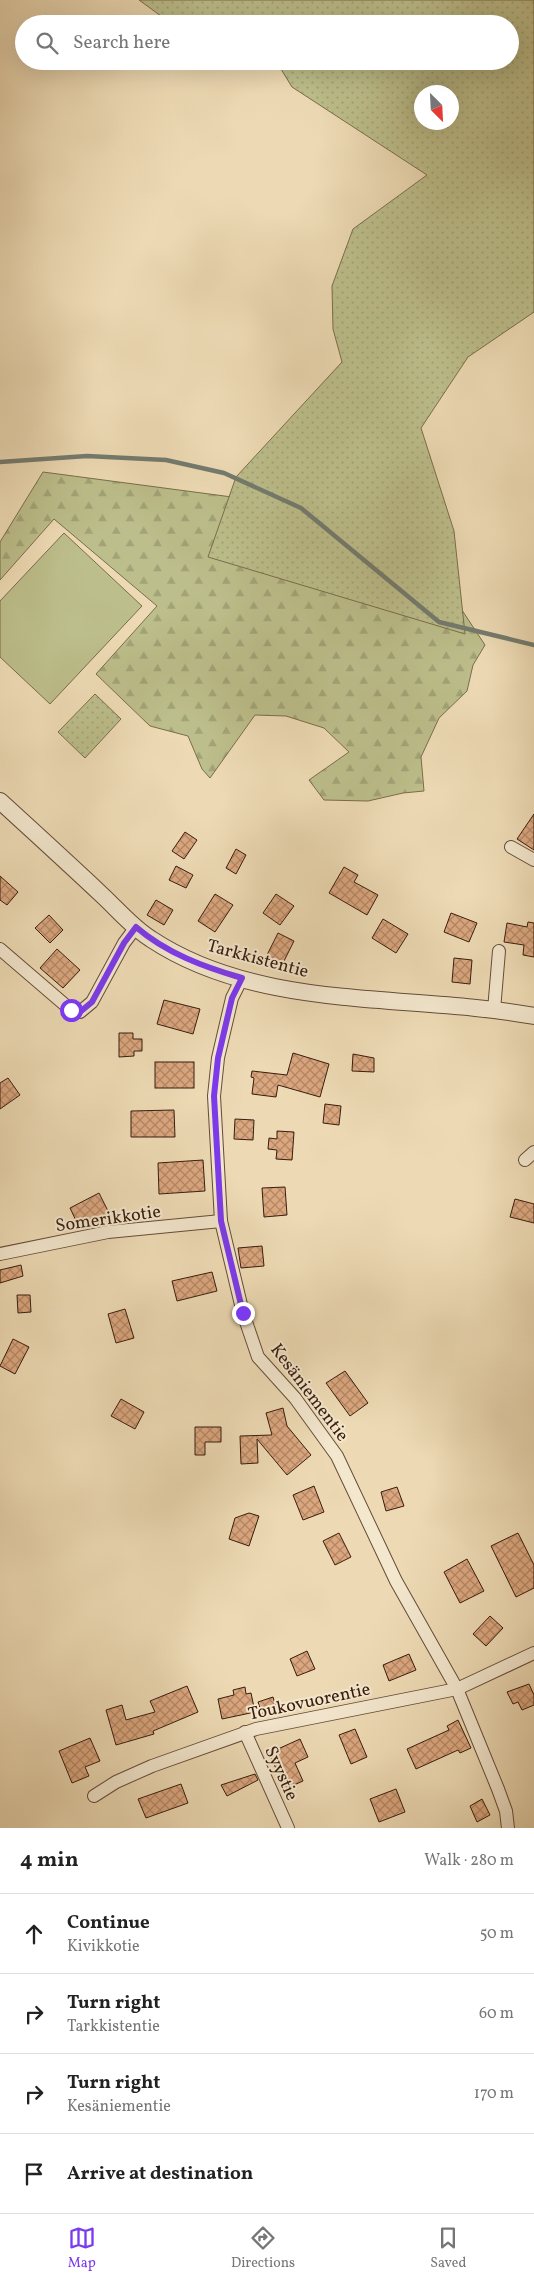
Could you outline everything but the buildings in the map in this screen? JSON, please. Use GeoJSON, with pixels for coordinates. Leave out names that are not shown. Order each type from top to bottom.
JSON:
{"type":"FeatureCollection","features":[{"type":"Feature","properties":{"kind":"street","name":"Tarkkistentie"},"geometry":{"type":"LineString","coordinates":[[0,800],[149,939],[180,956],[242,978],[283,988],[328,995],[494,1010],[534,1016]]}},
{"type":"Feature","properties":{"kind":"street"},"geometry":{"type":"LineString","coordinates":[[511,848],[534,860]]}},
{"type":"Feature","properties":{"kind":"street"},"geometry":{"type":"LineString","coordinates":[[0,949],[71,1010],[80,1012],[92,1002],[124,943],[136,927]]}},
{"type":"Feature","properties":{"kind":"street"},"geometry":{"type":"LineString","coordinates":[[494,1010],[499,951]]}},
{"type":"Feature","properties":{"kind":"street","name":"Kesäniementie"},"geometry":{"type":"LineString","coordinates":[[242,978],[232,998],[218,1058],[214,1096],[221,1221],[243,1313],[258,1356],[295,1398],[337,1456],[396,1581],[457,1689],[498,1789],[506,1812],[508,1828]]}},
{"type":"Feature","properties":{"kind":"street","name":"Somerikkotie"},"geometry":{"type":"LineString","coordinates":[[0,1254],[108,1232],[221,1221]]}},
{"type":"Feature","properties":{"kind":"street","name":"Toukovuorentie"},"geometry":{"type":"LineString","coordinates":[[94,1796],[116,1782],[152,1766],[245,1732],[457,1689],[534,1653]]}},
{"type":"Feature","properties":{"kind":"street","name":"Syystie"},"geometry":{"type":"LineString","coordinates":[[245,1732],[288,1828]]}},
{"type":"Feature","properties":{"kind":"green space"},"geometry":{"type":"Polygon","coordinates":[[[139,0],[534,0],[534,312],[468,357],[421,428],[454,531],[465,634],[208,557],[236,477],[342,362],[333,329],[332,286],[353,229],[427,175],[292,87],[282,70],[519,70],[519,15],[160,15],[139,0]]]}},
{"type":"Feature","properties":{"kind":"green space"},"geometry":{"type":"Polygon","coordinates":[[[534,0],[463,350],[416,425],[450,592],[485,645],[473,665],[467,691],[439,718],[421,757],[424,791],[403,793],[368,801],[324,800],[309,780],[349,752],[324,728],[286,716],[255,715],[210,778],[202,769],[188,736],[150,726],[96,674],[157,606],[54,519],[0,580],[0,542],[43,472],[247,499],[353,381],[451,173],[301,73],[353,70],[519,70],[519,15],[370,15],[534,0]]]}},
{"type":"Feature","properties":{"kind":"green space"},"geometry":{"type":"Polygon","coordinates":[[[64,533],[142,606],[50,704],[0,657],[0,601],[64,533]]]}},
{"type":"Feature","properties":{"kind":"green space"},"geometry":{"type":"Polygon","coordinates":[[[95,694],[121,719],[85,758],[58,732],[95,694]]]}},
{"type":"Feature","properties":{"kind":"waterway"},"geometry":{"type":"LineString","coordinates":[[0,462],[87,456],[166,460],[224,473],[301,508],[439,622],[534,645]]}},
{"type":"Feature","properties":{"kind":"route"},"geometry":{"type":"LineString","coordinates":[[71,1010],[80,1012],[92,1002],[124,943],[136,927],[149,939],[172,952],[195,963],[242,978],[232,998],[218,1058],[214,1096],[221,1221],[243,1313]]}}]}
